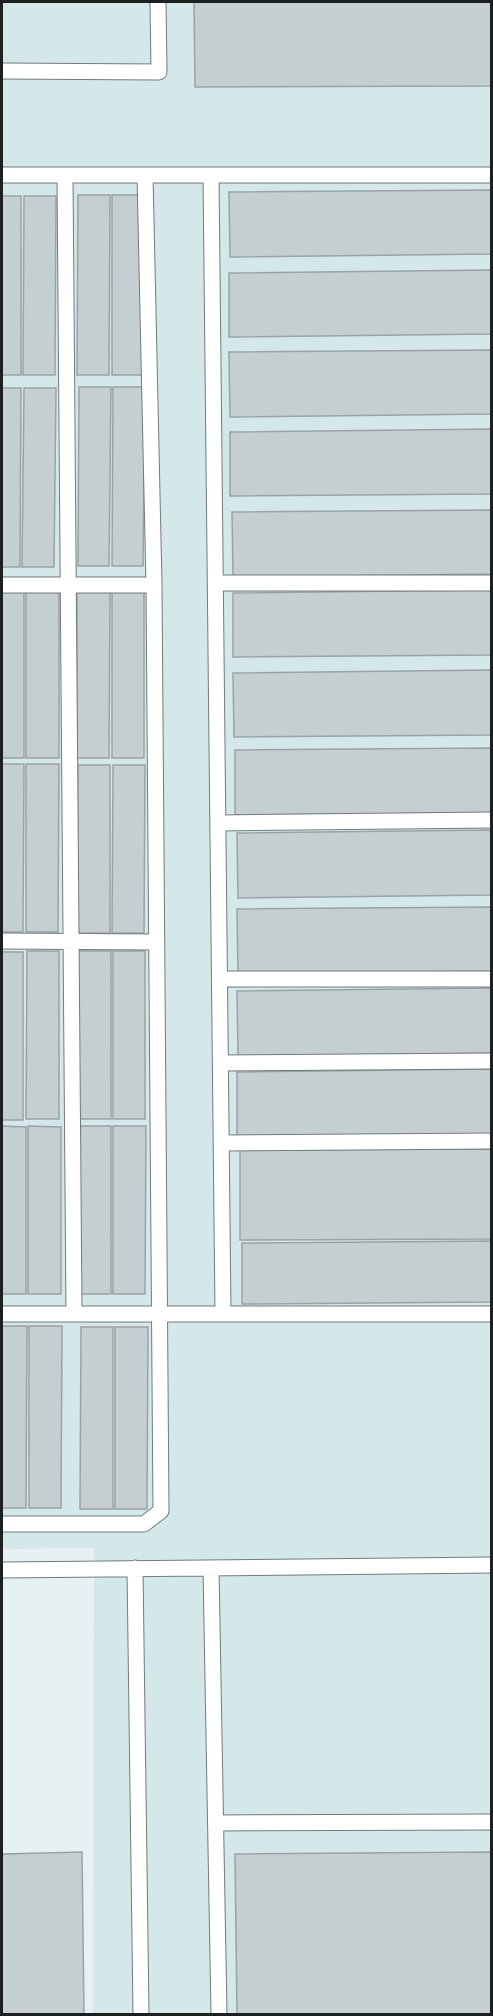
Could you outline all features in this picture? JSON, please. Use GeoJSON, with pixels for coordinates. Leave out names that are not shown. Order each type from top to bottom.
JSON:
{"type":"FeatureCollection","features":[{"type":"Feature","properties":{"kind":"lane"},"geometry":{"type":"LineString","coordinates":[[2,71],[159,72],[158,2]]}},
{"type":"Feature","properties":{"kind":"lane"},"geometry":{"type":"LineString","coordinates":[[2,175],[492,175]]}},
{"type":"Feature","properties":{"kind":"lane"},"geometry":{"type":"LineString","coordinates":[[65,175],[74,1314]]}},
{"type":"Feature","properties":{"kind":"lane"},"geometry":{"type":"LineString","coordinates":[[2,1524],[144,1524],[161,1511],[154,585],[145,175]]}},
{"type":"Feature","properties":{"kind":"lane"},"geometry":{"type":"LineString","coordinates":[[211,175],[223,1314]]}},
{"type":"Feature","properties":{"kind":"lane"},"geometry":{"type":"LineString","coordinates":[[217,583],[492,583]]}},
{"type":"Feature","properties":{"kind":"lane"},"geometry":{"type":"LineString","coordinates":[[2,585],[154,585]]}},
{"type":"Feature","properties":{"kind":"lane"},"geometry":{"type":"LineString","coordinates":[[219,823],[492,820]]}},
{"type":"Feature","properties":{"kind":"lane"},"geometry":{"type":"LineString","coordinates":[[2,941],[156,942]]}},
{"type":"Feature","properties":{"kind":"lane"},"geometry":{"type":"LineString","coordinates":[[220,979],[492,979]]}},
{"type":"Feature","properties":{"kind":"lane"},"geometry":{"type":"LineString","coordinates":[[221,1063],[492,1061]]}},
{"type":"Feature","properties":{"kind":"lane"},"geometry":{"type":"LineString","coordinates":[[222,1143],[492,1141]]}},
{"type":"Feature","properties":{"kind":"lane"},"geometry":{"type":"LineString","coordinates":[[2,1314],[492,1314]]}},
{"type":"Feature","properties":{"kind":"lane"},"geometry":{"type":"LineString","coordinates":[[2,1570],[492,1565]]}},
{"type":"Feature","properties":{"kind":"lane"},"geometry":{"type":"LineString","coordinates":[[135,1568],[141,2014]]}},
{"type":"Feature","properties":{"kind":"lane"},"geometry":{"type":"LineString","coordinates":[[211,1568],[219,2014]]}},
{"type":"Feature","properties":{"kind":"lane"},"geometry":{"type":"LineString","coordinates":[[216,1823],[492,1822]]}},
{"type":"Feature","properties":{"kind":"shaded area"},"geometry":{"type":"Polygon","coordinates":[[[2,2],[491,2],[491,2014],[93,2014],[94,1548],[2,1549],[2,2]]]}},
{"type":"Feature","properties":{"kind":"building"},"geometry":{"type":"Polygon","coordinates":[[[194,2],[492,2],[492,86],[195,87],[194,2]]]}},
{"type":"Feature","properties":{"kind":"building"},"geometry":{"type":"Polygon","coordinates":[[[492,190],[492,254],[230,257],[229,192],[492,190]]]}},
{"type":"Feature","properties":{"kind":"building"},"geometry":{"type":"Polygon","coordinates":[[[78,195],[110,195],[109,375],[77,375],[78,195]]]}},
{"type":"Feature","properties":{"kind":"building"},"geometry":{"type":"Polygon","coordinates":[[[112,195],[144,195],[143,375],[112,375],[112,195]]]}},
{"type":"Feature","properties":{"kind":"building"},"geometry":{"type":"Polygon","coordinates":[[[2,196],[21,196],[21,375],[2,375],[2,196]]]}},
{"type":"Feature","properties":{"kind":"building"},"geometry":{"type":"Polygon","coordinates":[[[24,196],[56,196],[55,375],[23,375],[24,196]]]}},
{"type":"Feature","properties":{"kind":"building"},"geometry":{"type":"Polygon","coordinates":[[[492,270],[492,334],[229,337],[229,273],[492,270]]]}},
{"type":"Feature","properties":{"kind":"building"},"geometry":{"type":"Polygon","coordinates":[[[492,350],[492,414],[230,417],[229,352],[492,350]]]}},
{"type":"Feature","properties":{"kind":"building"},"geometry":{"type":"Polygon","coordinates":[[[79,387],[111,387],[109,566],[78,566],[79,387]]]}},
{"type":"Feature","properties":{"kind":"building"},"geometry":{"type":"Polygon","coordinates":[[[113,387],[145,387],[143,566],[112,566],[113,387]]]}},
{"type":"Feature","properties":{"kind":"building"},"geometry":{"type":"Polygon","coordinates":[[[2,388],[21,388],[20,567],[2,567],[2,388]]]}},
{"type":"Feature","properties":{"kind":"building"},"geometry":{"type":"Polygon","coordinates":[[[24,388],[56,388],[54,567],[22,567],[24,388]]]}},
{"type":"Feature","properties":{"kind":"building"},"geometry":{"type":"Polygon","coordinates":[[[492,429],[492,494],[230,496],[230,432],[492,429]]]}},
{"type":"Feature","properties":{"kind":"building"},"geometry":{"type":"Polygon","coordinates":[[[492,510],[492,574],[233,577],[232,512],[492,510]]]}},
{"type":"Feature","properties":{"kind":"building"},"geometry":{"type":"Polygon","coordinates":[[[2,590],[24,590],[24,758],[2,758],[2,590]]]}},
{"type":"Feature","properties":{"kind":"building"},"geometry":{"type":"Polygon","coordinates":[[[26,590],[59,590],[59,758],[26,758],[26,590]]]}},
{"type":"Feature","properties":{"kind":"building"},"geometry":{"type":"Polygon","coordinates":[[[77,590],[110,590],[109,758],[77,758],[77,590]]]}},
{"type":"Feature","properties":{"kind":"building"},"geometry":{"type":"Polygon","coordinates":[[[112,590],[144,590],[144,758],[112,758],[112,590]]]}},
{"type":"Feature","properties":{"kind":"building"},"geometry":{"type":"Polygon","coordinates":[[[492,590],[492,655],[233,657],[233,593],[492,590]]]}},
{"type":"Feature","properties":{"kind":"building"},"geometry":{"type":"Polygon","coordinates":[[[492,670],[492,735],[234,737],[233,673],[492,670]]]}},
{"type":"Feature","properties":{"kind":"building"},"geometry":{"type":"Polygon","coordinates":[[[492,748],[492,813],[235,815],[235,750],[492,748]]]}},
{"type":"Feature","properties":{"kind":"building"},"geometry":{"type":"Polygon","coordinates":[[[2,764],[24,764],[23,932],[2,932],[2,764]]]}},
{"type":"Feature","properties":{"kind":"building"},"geometry":{"type":"Polygon","coordinates":[[[26,764],[59,764],[58,932],[26,932],[26,764]]]}},
{"type":"Feature","properties":{"kind":"building"},"geometry":{"type":"Polygon","coordinates":[[[78,765],[110,765],[110,933],[77,933],[78,765]]]}},
{"type":"Feature","properties":{"kind":"building"},"geometry":{"type":"Polygon","coordinates":[[[113,765],[145,765],[144,933],[112,933],[113,765]]]}},
{"type":"Feature","properties":{"kind":"building"},"geometry":{"type":"Polygon","coordinates":[[[492,830],[492,895],[238,898],[237,833],[492,830]]]}},
{"type":"Feature","properties":{"kind":"building"},"geometry":{"type":"Polygon","coordinates":[[[492,907],[492,971],[238,974],[237,909],[492,907]]]}},
{"type":"Feature","properties":{"kind":"building"},"geometry":{"type":"Polygon","coordinates":[[[27,951],[59,951],[59,1119],[26,1119],[27,951]]]}},
{"type":"Feature","properties":{"kind":"building"},"geometry":{"type":"Polygon","coordinates":[[[78,951],[111,951],[111,1119],[78,1119],[78,951]]]}},
{"type":"Feature","properties":{"kind":"building"},"geometry":{"type":"Polygon","coordinates":[[[113,951],[145,951],[145,1119],[113,1119],[113,951]]]}},
{"type":"Feature","properties":{"kind":"building"},"geometry":{"type":"Polygon","coordinates":[[[2,952],[23,952],[23,1120],[2,1120],[2,952]]]}},
{"type":"Feature","properties":{"kind":"building"},"geometry":{"type":"Polygon","coordinates":[[[492,988],[492,1053],[238,1056],[237,991],[492,988]]]}},
{"type":"Feature","properties":{"kind":"building"},"geometry":{"type":"Polygon","coordinates":[[[492,1069],[492,1134],[237,1136],[237,1072],[492,1069]]]}},
{"type":"Feature","properties":{"kind":"building"},"geometry":{"type":"Polygon","coordinates":[[[2,1126],[26,1127],[26,1294],[2,1294],[2,1126]]]}},
{"type":"Feature","properties":{"kind":"building"},"geometry":{"type":"Polygon","coordinates":[[[28,1126],[61,1127],[61,1294],[28,1294],[28,1126]]]}},
{"type":"Feature","properties":{"kind":"building"},"geometry":{"type":"Polygon","coordinates":[[[79,1126],[111,1126],[111,1294],[78,1294],[79,1126]]]}},
{"type":"Feature","properties":{"kind":"building"},"geometry":{"type":"Polygon","coordinates":[[[113,1126],[146,1126],[145,1294],[113,1294],[113,1126]]]}},
{"type":"Feature","properties":{"kind":"building"},"geometry":{"type":"Polygon","coordinates":[[[492,1149],[492,1239],[240,1240],[240,1150],[492,1149]]]}},
{"type":"Feature","properties":{"kind":"building"},"geometry":{"type":"Polygon","coordinates":[[[492,1241],[492,1302],[242,1304],[242,1243],[492,1241]]]}},
{"type":"Feature","properties":{"kind":"building"},"geometry":{"type":"Polygon","coordinates":[[[2,1326],[27,1326],[26,1508],[2,1508],[2,1326]]]}},
{"type":"Feature","properties":{"kind":"building"},"geometry":{"type":"Polygon","coordinates":[[[29,1326],[62,1326],[61,1508],[29,1508],[29,1326]]]}},
{"type":"Feature","properties":{"kind":"building"},"geometry":{"type":"Polygon","coordinates":[[[81,1327],[113,1327],[113,1509],[80,1509],[81,1327]]]}},
{"type":"Feature","properties":{"kind":"building"},"geometry":{"type":"Polygon","coordinates":[[[115,1327],[148,1327],[147,1509],[115,1509],[115,1327]]]}},
{"type":"Feature","properties":{"kind":"building"},"geometry":{"type":"Polygon","coordinates":[[[82,1852],[84,2014],[2,2014],[2,1854],[82,1852]]]}},
{"type":"Feature","properties":{"kind":"building"},"geometry":{"type":"Polygon","coordinates":[[[492,1852],[492,2014],[237,2014],[235,1854],[492,1852]]]}}]}
